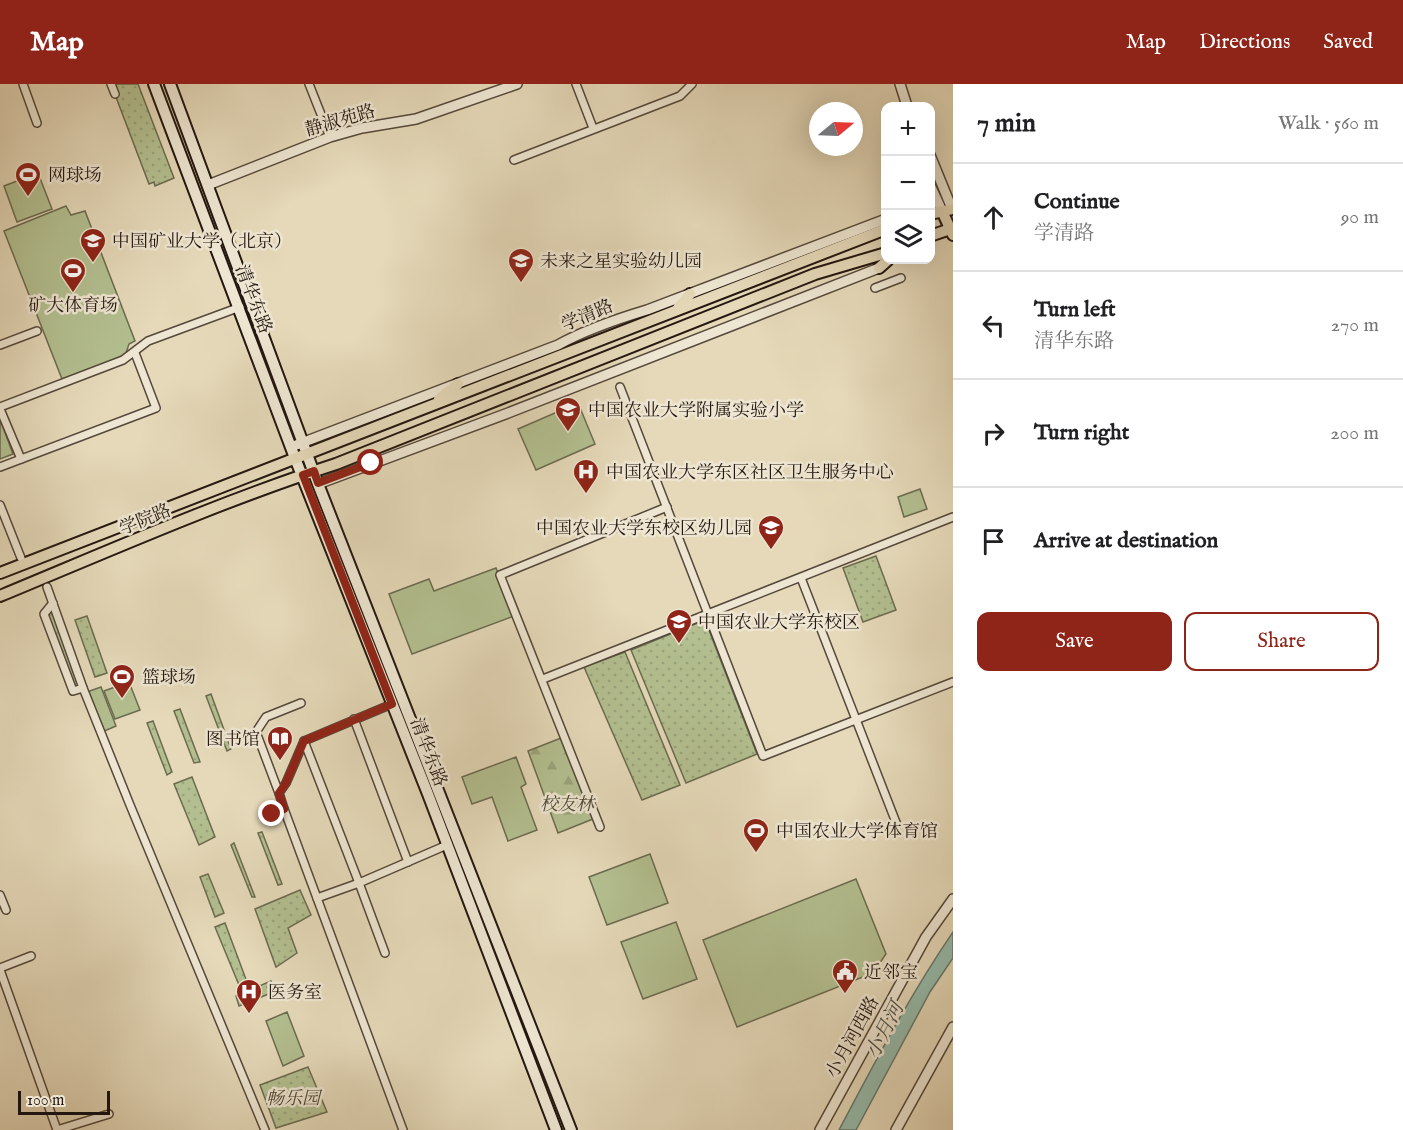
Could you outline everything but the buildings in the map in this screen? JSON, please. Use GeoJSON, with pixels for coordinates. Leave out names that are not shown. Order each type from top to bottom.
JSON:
{"type":"FeatureCollection","features":[{"type":"Feature","properties":{"kind":"main road","name":"清华东路"},"geometry":{"type":"LineString","coordinates":[[154,84],[293,453],[318,483],[571,1130]]}},
{"type":"Feature","properties":{"kind":"main road","name":"清华东路"},"geometry":{"type":"LineString","coordinates":[[170,84],[305,448],[308,473],[392,704],[555,1127]]}},
{"type":"Feature","properties":{"kind":"main road"},"geometry":{"type":"LineString","coordinates":[[192,182],[208,186],[198,199]]}},
{"type":"Feature","properties":{"kind":"main road"},"geometry":{"type":"LineString","coordinates":[[935,235],[952,231],[949,209]]}},
{"type":"Feature","properties":{"kind":"main road","name":"学清路"},"geometry":{"type":"LineString","coordinates":[[305,448],[434,405],[881,231]]}},
{"type":"Feature","properties":{"kind":"main road"},"geometry":{"type":"LineString","coordinates":[[308,473],[804,279],[881,254]]}},
{"type":"Feature","properties":{"kind":"main road"},"geometry":{"type":"LineString","coordinates":[[879,268],[884,264]]}},
{"type":"Feature","properties":{"kind":"main road"},"geometry":{"type":"LineString","coordinates":[[675,310],[690,294]]}},
{"type":"Feature","properties":{"kind":"main road"},"geometry":{"type":"LineString","coordinates":[[434,405],[458,384]]}},
{"type":"Feature","properties":{"kind":"main road","name":"学院路"},"geometry":{"type":"LineString","coordinates":[[0,573],[122,525],[305,448]]}},
{"type":"Feature","properties":{"kind":"main road","name":"学院路"},"geometry":{"type":"LineString","coordinates":[[0,596],[221,505],[308,473]]}},
{"type":"Feature","properties":{"kind":"main road"},"geometry":{"type":"LineString","coordinates":[[101,527],[122,525]]}},
{"type":"Feature","properties":{"kind":"main road"},"geometry":{"type":"LineString","coordinates":[[62,581],[75,565]]}},
{"type":"Feature","properties":{"kind":"main road"},"geometry":{"type":"LineString","coordinates":[[19,588],[43,589]]}},
{"type":"Feature","properties":{"kind":"main road"},"geometry":{"type":"LineString","coordinates":[[555,1127],[567,1119]]}},
{"type":"Feature","properties":{"kind":"street"},"geometry":{"type":"LineString","coordinates":[[23,84],[37,123]]}},
{"type":"Feature","properties":{"kind":"street"},"geometry":{"type":"LineString","coordinates":[[111,84],[115,94]]}},
{"type":"Feature","properties":{"kind":"street"},"geometry":{"type":"LineString","coordinates":[[309,84],[330,137]]}},
{"type":"Feature","properties":{"kind":"street","name":"静淑苑路"},"geometry":{"type":"LineString","coordinates":[[208,186],[330,137],[362,128],[416,119],[518,84]]}},
{"type":"Feature","properties":{"kind":"street"},"geometry":{"type":"LineString","coordinates":[[576,84],[593,128]]}},
{"type":"Feature","properties":{"kind":"street"},"geometry":{"type":"LineString","coordinates":[[514,160],[680,96],[692,84]]}},
{"type":"Feature","properties":{"kind":"street"},"geometry":{"type":"LineString","coordinates":[[900,84],[906,102]]}},
{"type":"Feature","properties":{"kind":"street"},"geometry":{"type":"LineString","coordinates":[[930,156],[950,204],[949,209]]}},
{"type":"Feature","properties":{"kind":"street"},"geometry":{"type":"LineString","coordinates":[[935,191],[949,209]]}},
{"type":"Feature","properties":{"kind":"street","name":"学清路"},"geometry":{"type":"LineString","coordinates":[[305,448],[625,316],[690,294],[881,221]]}},
{"type":"Feature","properties":{"kind":"street"},"geometry":{"type":"LineString","coordinates":[[318,483],[879,268]]}},
{"type":"Feature","properties":{"kind":"street"},"geometry":{"type":"LineString","coordinates":[[875,288],[901,278]]}},
{"type":"Feature","properties":{"kind":"street"},"geometry":{"type":"LineString","coordinates":[[21,459],[0,408],[123,360],[148,342],[240,308]]}},
{"type":"Feature","properties":{"kind":"street"},"geometry":{"type":"LineString","coordinates":[[0,345],[37,331]]}},
{"type":"Feature","properties":{"kind":"street"},"geometry":{"type":"LineString","coordinates":[[0,467],[156,408],[135,352]]}},
{"type":"Feature","properties":{"kind":"street"},"geometry":{"type":"LineString","coordinates":[[620,387],[763,756],[953,682]]}},
{"type":"Feature","properties":{"kind":"street"},"geometry":{"type":"LineString","coordinates":[[600,827],[500,575],[667,507]]}},
{"type":"Feature","properties":{"kind":"street"},"geometry":{"type":"LineString","coordinates":[[1,510],[21,558]]}},
{"type":"Feature","properties":{"kind":"street"},"geometry":{"type":"LineString","coordinates":[[543,679],[953,517]]}},
{"type":"Feature","properties":{"kind":"street"},"geometry":{"type":"LineString","coordinates":[[801,578],[897,825]]}},
{"type":"Feature","properties":{"kind":"street"},"geometry":{"type":"LineString","coordinates":[[43,589],[53,603],[83,688],[155,867],[265,1130]]}},
{"type":"Feature","properties":{"kind":"street"},"geometry":{"type":"LineString","coordinates":[[53,603],[44,614],[73,691],[83,688]]}},
{"type":"Feature","properties":{"kind":"street"},"geometry":{"type":"LineString","coordinates":[[301,703],[266,717],[256,732],[403,1130]]}},
{"type":"Feature","properties":{"kind":"street"},"geometry":{"type":"LineString","coordinates":[[279,793],[286,783],[304,741],[392,704]]}},
{"type":"Feature","properties":{"kind":"street"},"geometry":{"type":"LineString","coordinates":[[354,719],[408,862]]}},
{"type":"Feature","properties":{"kind":"street"},"geometry":{"type":"LineString","coordinates":[[304,741],[385,953]]}},
{"type":"Feature","properties":{"kind":"street"},"geometry":{"type":"LineString","coordinates":[[272,814],[284,809]]}},
{"type":"Feature","properties":{"kind":"street"},"geometry":{"type":"LineString","coordinates":[[317,898],[447,845]]}},
{"type":"Feature","properties":{"kind":"street"},"geometry":{"type":"LineString","coordinates":[[0,895],[6,910]]}},
{"type":"Feature","properties":{"kind":"street","name":"小月河西路"},"geometry":{"type":"LineString","coordinates":[[820,1130],[926,937],[953,899]]}},
{"type":"Feature","properties":{"kind":"street"},"geometry":{"type":"LineString","coordinates":[[31,956],[0,969],[57,1130],[109,1114]]}},
{"type":"Feature","properties":{"kind":"street"},"geometry":{"type":"LineString","coordinates":[[896,1130],[953,1028]]}},
{"type":"Feature","properties":{"kind":"green space"},"geometry":{"type":"Polygon","coordinates":[[[111,84],[138,84],[174,178],[155,186],[154,182],[149,184],[111,84]]]}},
{"type":"Feature","properties":{"kind":"green space","name":"网球场"},"geometry":{"type":"Polygon","coordinates":[[[38,173],[52,209],[17,222],[4,186],[38,173]]]}},
{"type":"Feature","properties":{"kind":"green space","name":"矿大体育场"},"geometry":{"type":"Polygon","coordinates":[[[66,206],[71,215],[85,211],[135,341],[129,344],[125,356],[62,379],[4,231],[66,206]]]}},
{"type":"Feature","properties":{"kind":"green space"},"geometry":{"type":"Polygon","coordinates":[[[578,403],[595,444],[536,470],[518,429],[578,403]]]}},
{"type":"Feature","properties":{"kind":"green space"},"geometry":{"type":"Polygon","coordinates":[[[0,419],[13,454],[0,459],[0,419]]]}},
{"type":"Feature","properties":{"kind":"green space"},"geometry":{"type":"Polygon","coordinates":[[[920,489],[927,509],[904,517],[898,497],[920,489]]]}},
{"type":"Feature","properties":{"kind":"green space"},"geometry":{"type":"Polygon","coordinates":[[[876,556],[896,610],[863,622],[843,568],[876,556]]]}},
{"type":"Feature","properties":{"kind":"green space"},"geometry":{"type":"Polygon","coordinates":[[[496,568],[514,616],[412,654],[389,594],[429,579],[434,591],[496,568]]]}},
{"type":"Feature","properties":{"kind":"green space"},"geometry":{"type":"Polygon","coordinates":[[[54,609],[81,686],[73,690],[46,612],[54,609]]]}},
{"type":"Feature","properties":{"kind":"green space"},"geometry":{"type":"Polygon","coordinates":[[[87,616],[107,673],[95,677],[75,620],[87,616]]]}},
{"type":"Feature","properties":{"kind":"green space"},"geometry":{"type":"Polygon","coordinates":[[[705,620],[757,754],[686,783],[631,650],[705,620]]]}},
{"type":"Feature","properties":{"kind":"green space"},"geometry":{"type":"Polygon","coordinates":[[[625,652],[680,785],[642,800],[584,667],[625,652]]]}},
{"type":"Feature","properties":{"kind":"green space","name":"篮球场"},"geometry":{"type":"Polygon","coordinates":[[[129,682],[140,710],[115,719],[104,691],[129,682]]]}},
{"type":"Feature","properties":{"kind":"green space"},"geometry":{"type":"Polygon","coordinates":[[[101,687],[116,726],[102,732],[87,692],[101,687]]]}},
{"type":"Feature","properties":{"kind":"green space"},"geometry":{"type":"Polygon","coordinates":[[[211,694],[231,749],[227,751],[206,696],[211,694]]]}},
{"type":"Feature","properties":{"kind":"green space"},"geometry":{"type":"Polygon","coordinates":[[[180,709],[200,762],[194,763],[174,711],[180,709]]]}},
{"type":"Feature","properties":{"kind":"green space"},"geometry":{"type":"Polygon","coordinates":[[[153,721],[172,772],[167,775],[147,723],[153,721]]]}},
{"type":"Feature","properties":{"kind":"green space","name":"校友林"},"geometry":{"type":"Polygon","coordinates":[[[561,738],[593,819],[558,833],[528,751],[561,738]]]}},
{"type":"Feature","properties":{"kind":"green space"},"geometry":{"type":"Polygon","coordinates":[[[516,757],[526,784],[521,787],[537,830],[508,841],[492,797],[472,804],[462,777],[516,757]]]}},
{"type":"Feature","properties":{"kind":"green space"},"geometry":{"type":"Polygon","coordinates":[[[192,777],[215,837],[199,845],[174,784],[192,777]]]}},
{"type":"Feature","properties":{"kind":"green space"},"geometry":{"type":"Polygon","coordinates":[[[262,832],[282,884],[278,885],[258,833],[262,832]]]}},
{"type":"Feature","properties":{"kind":"green space"},"geometry":{"type":"Polygon","coordinates":[[[234,843],[255,897],[252,897],[231,845],[234,843]]]}},
{"type":"Feature","properties":{"kind":"green space"},"geometry":{"type":"Polygon","coordinates":[[[650,854],[668,903],[607,925],[589,877],[650,854]]]}},
{"type":"Feature","properties":{"kind":"green space"},"geometry":{"type":"Polygon","coordinates":[[[208,874],[224,913],[215,917],[200,877],[208,874]]]}},
{"type":"Feature","properties":{"kind":"green space"},"geometry":{"type":"Polygon","coordinates":[[[856,879],[886,954],[873,973],[737,1027],[703,940],[856,879]]]}},
{"type":"Feature","properties":{"kind":"green space"},"geometry":{"type":"Polygon","coordinates":[[[300,890],[311,915],[288,928],[297,953],[276,967],[255,909],[300,890]]]}},
{"type":"Feature","properties":{"kind":"green space"},"geometry":{"type":"Polygon","coordinates":[[[676,922],[697,979],[643,999],[621,942],[676,922]]]}},
{"type":"Feature","properties":{"kind":"green space"},"geometry":{"type":"Polygon","coordinates":[[[225,923],[247,982],[239,985],[215,927],[225,923]]]}},
{"type":"Feature","properties":{"kind":"green space"},"geometry":{"type":"Polygon","coordinates":[[[271,981],[276,991],[239,1006],[236,996],[271,981]]]}},
{"type":"Feature","properties":{"kind":"green space"},"geometry":{"type":"Polygon","coordinates":[[[287,1012],[304,1056],[283,1066],[266,1021],[287,1012]]]}},
{"type":"Feature","properties":{"kind":"green space","name":"畅乐园"},"geometry":{"type":"Polygon","coordinates":[[[308,1067],[327,1112],[276,1128],[260,1085],[308,1067]]]}},
{"type":"Feature","properties":{"kind":"shaded area"},"geometry":{"type":"Polygon","coordinates":[[[953,932],[953,958],[930,992],[856,1130],[839,1130],[908,1004],[953,932]]]}},
{"type":"Feature","properties":{"kind":"place","name":"网球场"},"geometry":{"type":"Point","coordinates":[28,198]}},
{"type":"Feature","properties":{"kind":"place","name":"中国矿业大学（北京）"},"geometry":{"type":"Point","coordinates":[93,264]}},
{"type":"Feature","properties":{"kind":"place","name":"未来之星实验幼儿园"},"geometry":{"type":"Point","coordinates":[521,284]}},
{"type":"Feature","properties":{"kind":"place","name":"矿大体育场"},"geometry":{"type":"Point","coordinates":[73,294]}},
{"type":"Feature","properties":{"kind":"place","name":"中国农业大学附属实验小学"},"geometry":{"type":"Point","coordinates":[568,433]}},
{"type":"Feature","properties":{"kind":"place","name":"中国农业大学东区社区卫生服务中心"},"geometry":{"type":"Point","coordinates":[586,495]}},
{"type":"Feature","properties":{"kind":"place","name":"中国农业大学东校区幼儿园"},"geometry":{"type":"Point","coordinates":[771,551]}},
{"type":"Feature","properties":{"kind":"place","name":"中国农业大学东校区"},"geometry":{"type":"Point","coordinates":[679,645]}},
{"type":"Feature","properties":{"kind":"place","name":"篮球场"},"geometry":{"type":"Point","coordinates":[122,700]}},
{"type":"Feature","properties":{"kind":"place","name":"图书馆"},"geometry":{"type":"Point","coordinates":[280,762]}},
{"type":"Feature","properties":{"kind":"place","name":"中国农业大学体育馆"},"geometry":{"type":"Point","coordinates":[756,854]}},
{"type":"Feature","properties":{"kind":"place","name":"近邻宝"},"geometry":{"type":"Point","coordinates":[845,995]}},
{"type":"Feature","properties":{"kind":"place","name":"医务室"},"geometry":{"type":"Point","coordinates":[249,1015]}},
{"type":"Feature","properties":{"kind":"route"},"geometry":{"type":"LineString","coordinates":[[272,814],[284,809],[279,793],[286,783],[304,741],[392,704],[303,475],[314,471],[318,483],[371,463]]}},
{"type":"Feature","properties":{"kind":"water label","name":"小月河"},"geometry":{"type":"Point","coordinates":[884,1030]}}]}
